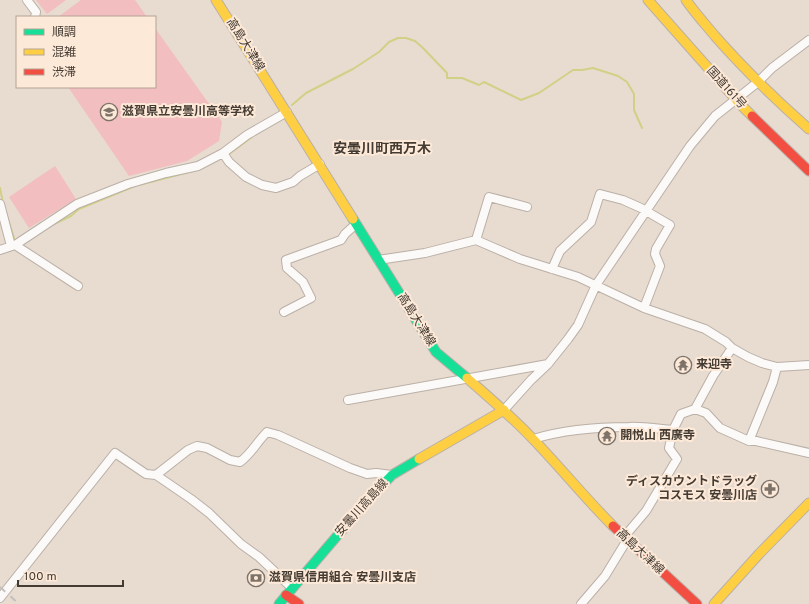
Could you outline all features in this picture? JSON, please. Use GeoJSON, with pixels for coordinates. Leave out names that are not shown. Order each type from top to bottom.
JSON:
{"type":"FeatureCollection","features":[{"type":"Feature","properties":{"kind":"main road","name":"高島大津線"},"geometry":{"type":"LineString","coordinates":[[216,0],[320,164],[436,352],[504,410],[533,439],[591,504],[625,539],[697,604]]}},
{"type":"Feature","properties":{"kind":"main road","name":"国道161号"},"geometry":{"type":"LineString","coordinates":[[648,0],[736,99],[809,171]]}},
{"type":"Feature","properties":{"kind":"main road"},"geometry":{"type":"LineString","coordinates":[[686,0],[709,29],[758,82],[809,129]]}},
{"type":"Feature","properties":{"kind":"main road","name":"安曇川高島線"},"geometry":{"type":"LineString","coordinates":[[279,604],[366,502],[392,475],[504,410]]}},
{"type":"Feature","properties":{"kind":"main road"},"geometry":{"type":"LineString","coordinates":[[714,604],[759,554],[809,503]]}},
{"type":"Feature","properties":{"kind":"main road"},"geometry":{"type":"LineString","coordinates":[[289,591],[299,604]]}},
{"type":"Feature","properties":{"kind":"street"},"geometry":{"type":"LineString","coordinates":[[27,0],[36,12],[35,16]]}},
{"type":"Feature","properties":{"kind":"street"},"geometry":{"type":"LineString","coordinates":[[504,410],[531,380],[548,364],[578,325],[596,285],[690,146],[715,116],[758,82],[772,68],[809,40]]}},
{"type":"Feature","properties":{"kind":"street"},"geometry":{"type":"LineString","coordinates":[[0,250],[13,246],[77,204],[128,184],[198,166],[223,153],[247,135],[287,112]]}},
{"type":"Feature","properties":{"kind":"street"},"geometry":{"type":"LineString","coordinates":[[223,153],[229,162],[246,178],[262,185],[276,188],[293,182],[320,164]]}},
{"type":"Feature","properties":{"kind":"street"},"geometry":{"type":"LineString","coordinates":[[552,269],[560,251],[591,222],[600,194],[623,200],[641,208],[670,225],[656,249],[655,254],[660,266],[644,308]]}},
{"type":"Feature","properties":{"kind":"street"},"geometry":{"type":"LineString","coordinates":[[476,240],[489,197],[526,207]]}},
{"type":"Feature","properties":{"kind":"street"},"geometry":{"type":"LineString","coordinates":[[0,204],[13,246],[78,286]]}},
{"type":"Feature","properties":{"kind":"street"},"geometry":{"type":"LineString","coordinates":[[284,312],[311,298],[303,282],[287,268],[286,260],[341,240],[356,224]]}},
{"type":"Feature","properties":{"kind":"street"},"geometry":{"type":"LineString","coordinates":[[378,260],[425,253],[476,240],[520,259],[578,277],[644,308],[705,329],[748,357],[777,367],[809,365]]}},
{"type":"Feature","properties":{"kind":"street"},"geometry":{"type":"LineString","coordinates":[[695,409],[713,376],[732,348]]}},
{"type":"Feature","properties":{"kind":"street"},"geometry":{"type":"LineString","coordinates":[[348,400],[548,364]]}},
{"type":"Feature","properties":{"kind":"street"},"geometry":{"type":"LineString","coordinates":[[750,442],[773,382],[777,367]]}},
{"type":"Feature","properties":{"kind":"street"},"geometry":{"type":"LineString","coordinates":[[581,604],[605,576],[625,539],[646,511],[677,459],[668,448],[672,430],[681,414],[695,409],[706,413],[720,428],[750,442],[809,452]]}},
{"type":"Feature","properties":{"kind":"street"},"geometry":{"type":"LineString","coordinates":[[533,439],[542,436],[580,430],[626,427],[672,430]]}},
{"type":"Feature","properties":{"kind":"street"},"geometry":{"type":"LineString","coordinates":[[156,475],[188,450],[197,446],[206,448],[235,462],[240,462],[248,456],[267,432],[278,435],[350,468],[367,474],[376,473],[392,475]]}},
{"type":"Feature","properties":{"kind":"street"},"geometry":{"type":"LineString","coordinates":[[0,598],[116,453],[146,474],[156,475],[209,513],[241,544],[259,558],[289,591]]}},
{"type":"Feature","properties":{"kind":"shaded area"},"geometry":{"type":"Polygon","coordinates":[[[36,0],[66,0],[47,14],[36,0]]]}},
{"type":"Feature","properties":{"kind":"shaded area"},"geometry":{"type":"Polygon","coordinates":[[[81,0],[135,0],[146,16],[59,16],[81,0]]]}},
{"type":"Feature","properties":{"kind":"shaded area"},"geometry":{"type":"Polygon","coordinates":[[[156,29],[222,122],[219,141],[187,161],[129,176],[69,88],[156,88],[156,29]]]}},
{"type":"Feature","properties":{"kind":"shaded area"},"geometry":{"type":"Polygon","coordinates":[[[55,166],[76,199],[29,228],[9,197],[55,166]]]}},
{"type":"Feature","properties":{"kind":"waterway"},"geometry":{"type":"LineString","coordinates":[[292,105],[306,93],[353,69],[379,52],[389,42],[398,38],[406,38],[415,41],[423,48],[447,73],[447,78],[462,78],[479,85],[484,82],[521,100],[539,93],[573,70],[593,68],[618,76],[627,82],[634,94],[634,110],[642,128]]}},
{"type":"Feature","properties":{"kind":"waterway"},"geometry":{"type":"LineString","coordinates":[[229,154],[252,137]]}},
{"type":"Feature","properties":{"kind":"waterway"},"geometry":{"type":"LineString","coordinates":[[139,185],[193,171]]}},
{"type":"Feature","properties":{"kind":"waterway"},"geometry":{"type":"LineString","coordinates":[[52,225],[71,216],[79,209],[135,186]]}},
{"type":"Feature","properties":{"kind":"waterway"},"geometry":{"type":"LineString","coordinates":[[0,188],[3,203]]}},
{"type":"Feature","properties":{"kind":"waterway"},"geometry":{"type":"LineString","coordinates":[[6,213],[14,238]]}},
{"type":"Feature","properties":{"kind":"railway"},"geometry":{"type":"LineString","coordinates":[[0,587],[19,604]]}},
{"type":"Feature","properties":{"kind":"traffic: fast"},"geometry":{"type":"LineString","coordinates":[[353,219],[436,352],[467,378]]}},
{"type":"Feature","properties":{"kind":"traffic: fast"},"geometry":{"type":"LineString","coordinates":[[279,604],[366,502],[392,475],[419,459]]}},
{"type":"Feature","properties":{"kind":"traffic: slow"},"geometry":{"type":"LineString","coordinates":[[216,0],[353,219]]}},
{"type":"Feature","properties":{"kind":"traffic: slow"},"geometry":{"type":"LineString","coordinates":[[648,0],[752,116]]}},
{"type":"Feature","properties":{"kind":"traffic: slow"},"geometry":{"type":"LineString","coordinates":[[686,0],[696,14],[737,60],[772,96],[809,129]]}},
{"type":"Feature","properties":{"kind":"traffic: slow"},"geometry":{"type":"LineString","coordinates":[[467,378],[524,430],[613,526]]}},
{"type":"Feature","properties":{"kind":"traffic: slow"},"geometry":{"type":"LineString","coordinates":[[419,459],[504,410]]}},
{"type":"Feature","properties":{"kind":"traffic: slow"},"geometry":{"type":"LineString","coordinates":[[714,604],[759,554],[809,503]]}},
{"type":"Feature","properties":{"kind":"traffic: jam"},"geometry":{"type":"LineString","coordinates":[[752,116],[809,171]]}},
{"type":"Feature","properties":{"kind":"traffic: jam"},"geometry":{"type":"LineString","coordinates":[[613,526],[697,604]]}},
{"type":"Feature","properties":{"kind":"traffic: jam"},"geometry":{"type":"LineString","coordinates":[[286,595],[299,604]]}},
{"type":"Feature","properties":{"kind":"place","name":"滋賀県立安曇川高等学校"},"geometry":{"type":"Point","coordinates":[109,112]}},
{"type":"Feature","properties":{"kind":"place","name":"来迎寺"},"geometry":{"type":"Point","coordinates":[683,365]}},
{"type":"Feature","properties":{"kind":"place","name":"開悦山 西廣寺"},"geometry":{"type":"Point","coordinates":[607,436]}},
{"type":"Feature","properties":{"kind":"place","name":"ディスカウントドラッグ コスモス 安曇川店"},"geometry":{"type":"Point","coordinates":[770,489]}},
{"type":"Feature","properties":{"kind":"place","name":"滋賀県信用組合 安曇川支店"},"geometry":{"type":"Point","coordinates":[256,578]}},
{"type":"Feature","properties":{"kind":"district","name":"安曇川町西万木"},"geometry":{"type":"Point","coordinates":[382,149]}}]}
